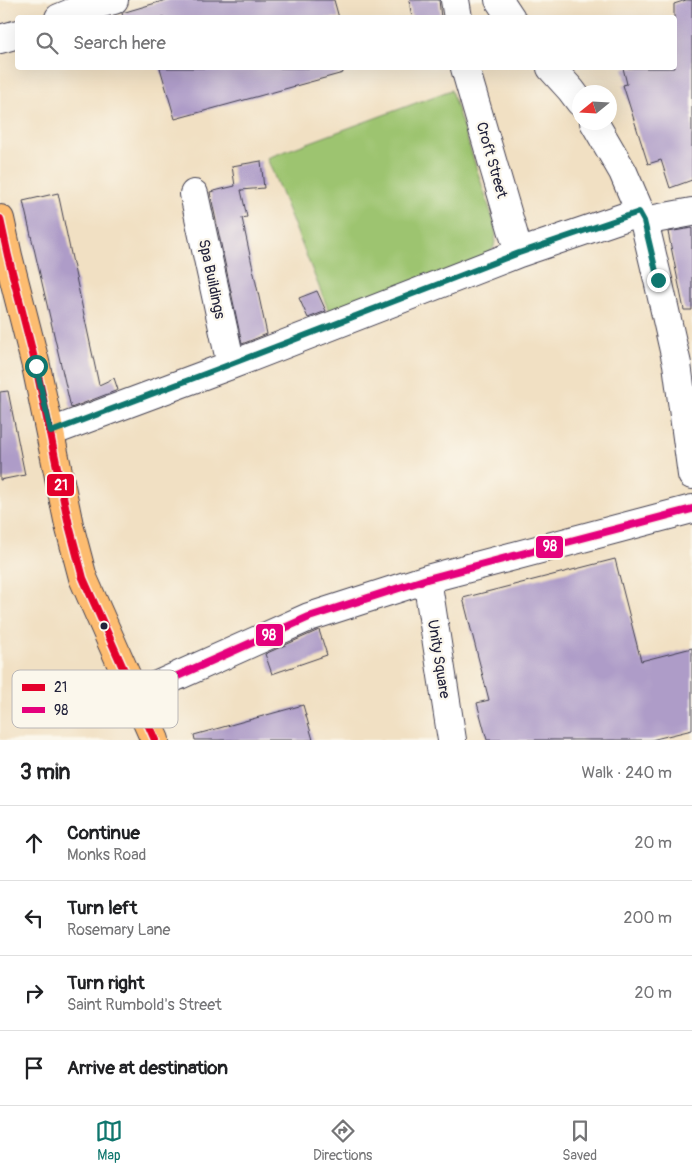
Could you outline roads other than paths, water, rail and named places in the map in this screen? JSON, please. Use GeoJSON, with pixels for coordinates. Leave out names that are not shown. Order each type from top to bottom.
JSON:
{"type":"FeatureCollection","features":[{"type":"Feature","properties":{"kind":"main road"},"geometry":{"type":"LineString","coordinates":[[0,219],[4,259],[36,366],[51,432],[68,525],[83,578],[124,670]]}},
{"type":"Feature","properties":{"kind":"main road"},"geometry":{"type":"LineString","coordinates":[[150,728],[155,740]]}},
{"type":"Feature","properties":{"kind":"street"},"geometry":{"type":"LineString","coordinates":[[66,15],[83,8],[114,0]]}},
{"type":"Feature","properties":{"kind":"street"},"geometry":{"type":"LineString","coordinates":[[455,0],[458,15]]}},
{"type":"Feature","properties":{"kind":"street"},"geometry":{"type":"LineString","coordinates":[[499,0],[509,15]]}},
{"type":"Feature","properties":{"kind":"street"},"geometry":{"type":"LineString","coordinates":[[0,39],[15,35]]}},
{"type":"Feature","properties":{"kind":"street","name":"Croft Street"},"geometry":{"type":"LineString","coordinates":[[466,70],[519,253]]}},
{"type":"Feature","properties":{"kind":"street"},"geometry":{"type":"LineString","coordinates":[[553,70],[572,91]]}},
{"type":"Feature","properties":{"kind":"street"},"geometry":{"type":"LineString","coordinates":[[599,130],[623,172],[641,216],[677,364],[692,475]]}},
{"type":"Feature","properties":{"kind":"street","name":"Spa Buildings"},"geometry":{"type":"LineString","coordinates":[[194,194],[231,364]]}},
{"type":"Feature","properties":{"kind":"street"},"geometry":{"type":"LineString","coordinates":[[51,432],[519,253],[641,216],[692,212]]}},
{"type":"Feature","properties":{"kind":"street"},"geometry":{"type":"LineString","coordinates":[[178,676],[308,617],[427,579],[692,509]]}},
{"type":"Feature","properties":{"kind":"street","name":"Unity Square"},"geometry":{"type":"LineString","coordinates":[[427,579],[452,740]]}}]}
